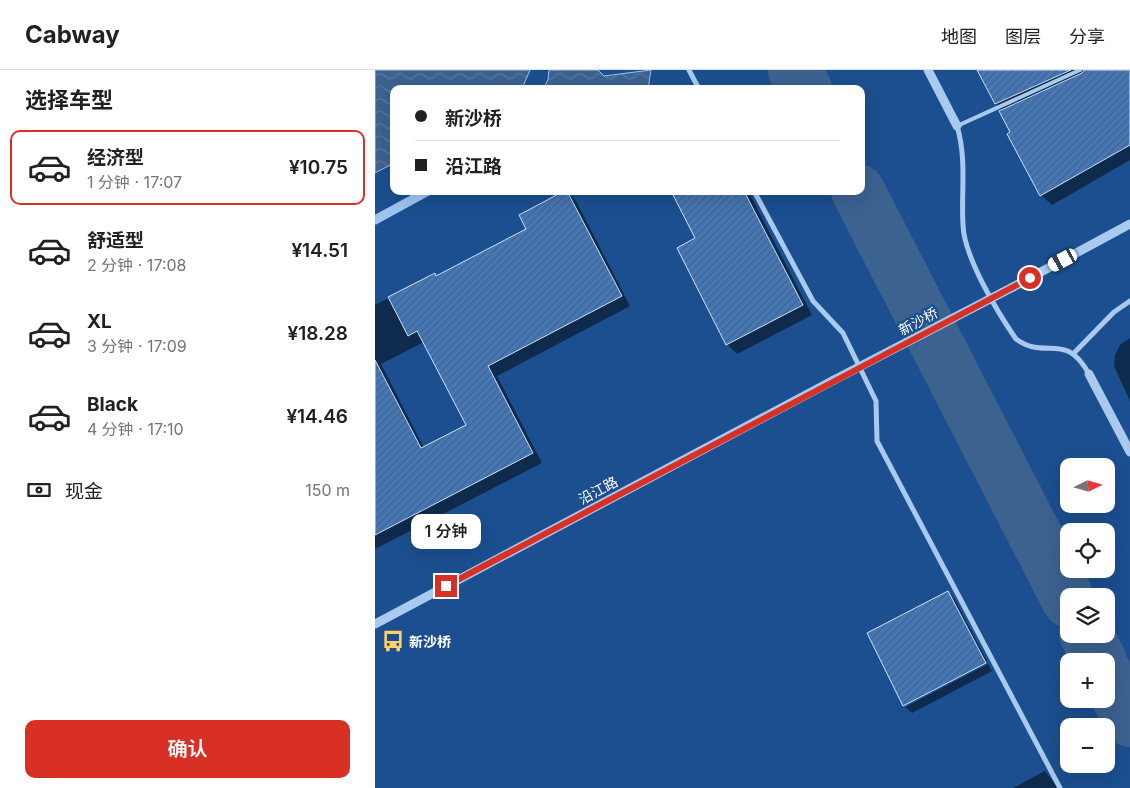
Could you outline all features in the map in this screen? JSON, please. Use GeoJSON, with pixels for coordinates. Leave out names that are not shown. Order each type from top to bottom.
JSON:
{"type":"FeatureCollection","features":[{"type":"Feature","properties":{"kind":"street"},"geometry":{"type":"LineString","coordinates":[[689,70],[697,85]]}},
{"type":"Feature","properties":{"kind":"street"},"geometry":{"type":"LineString","coordinates":[[928,70],[957,126],[964,158],[963,224],[970,256],[1017,339],[1027,346],[1062,348],[1074,352],[1089,374],[1130,452]]}},
{"type":"Feature","properties":{"kind":"street"},"geometry":{"type":"LineString","coordinates":[[756,195],[813,301],[843,333],[876,401],[877,441],[1060,788]]}},
{"type":"Feature","properties":{"kind":"street","name":"新沙桥"},"geometry":{"type":"LineString","coordinates":[[834,380],[1130,224]]}},
{"type":"Feature","properties":{"kind":"street"},"geometry":{"type":"LineString","coordinates":[[1074,352],[1114,312],[1130,301]]}},
{"type":"Feature","properties":{"kind":"street","name":"沿江路"},"geometry":{"type":"LineString","coordinates":[[375,624],[834,380]]}},
{"type":"Feature","properties":{"kind":"lane"},"geometry":{"type":"LineString","coordinates":[[957,126],[1080,70]]}},
{"type":"Feature","properties":{"kind":"water"},"geometry":{"type":"Polygon","coordinates":[[[375,70],[530,70],[523,85],[390,85],[390,165],[375,173],[375,70]]]}},
{"type":"Feature","properties":{"kind":"water"},"geometry":{"type":"Polygon","coordinates":[[[549,70],[598,70],[604,76],[651,70],[649,85],[545,85],[549,70]]]}},
{"type":"Feature","properties":{"kind":"building"},"geometry":{"type":"Polygon","coordinates":[[[977,70],[1071,70],[995,104],[977,70]]]}},
{"type":"Feature","properties":{"kind":"building"},"geometry":{"type":"Polygon","coordinates":[[[1084,70],[1130,70],[1130,145],[1040,196],[1007,134],[1010,132],[999,111],[1082,73],[1084,70]]]}},
{"type":"Feature","properties":{"kind":"building"},"geometry":{"type":"Polygon","coordinates":[[[556,195],[569,195],[622,296],[488,366],[533,453],[375,535],[375,360],[421,448],[466,425],[417,331],[408,336],[388,297],[435,273],[436,276],[526,229],[519,215],[556,195]]]}},
{"type":"Feature","properties":{"kind":"building"},"geometry":{"type":"Polygon","coordinates":[[[673,195],[746,195],[803,305],[726,345],[677,248],[695,238],[673,195]]]}},
{"type":"Feature","properties":{"kind":"building"},"geometry":{"type":"Polygon","coordinates":[[[948,591],[986,663],[903,706],[867,633],[948,591]]]}},
{"type":"Feature","properties":{"kind":"waterway"},"geometry":{"type":"LineString","coordinates":[[795,70],[803,85]]}},
{"type":"Feature","properties":{"kind":"waterway"},"geometry":{"type":"LineString","coordinates":[[375,220],[421,195]]}},
{"type":"Feature","properties":{"kind":"waterway"},"geometry":{"type":"LineString","coordinates":[[860,195],[1062,588]]}},
{"type":"Feature","properties":{"kind":"waterway"},"geometry":{"type":"LineString","coordinates":[[1091,643],[1096,653]]}},
{"type":"Feature","properties":{"kind":"waterway"},"geometry":{"type":"LineString","coordinates":[[1115,691],[1130,720]]}},
{"type":"Feature","properties":{"kind":"place","name":"新沙桥"},"geometry":{"type":"Point","coordinates":[393,641]}},
{"type":"Feature","properties":{"kind":"route"},"geometry":{"type":"LineString","coordinates":[[446,586],[1030,278]]}}]}
